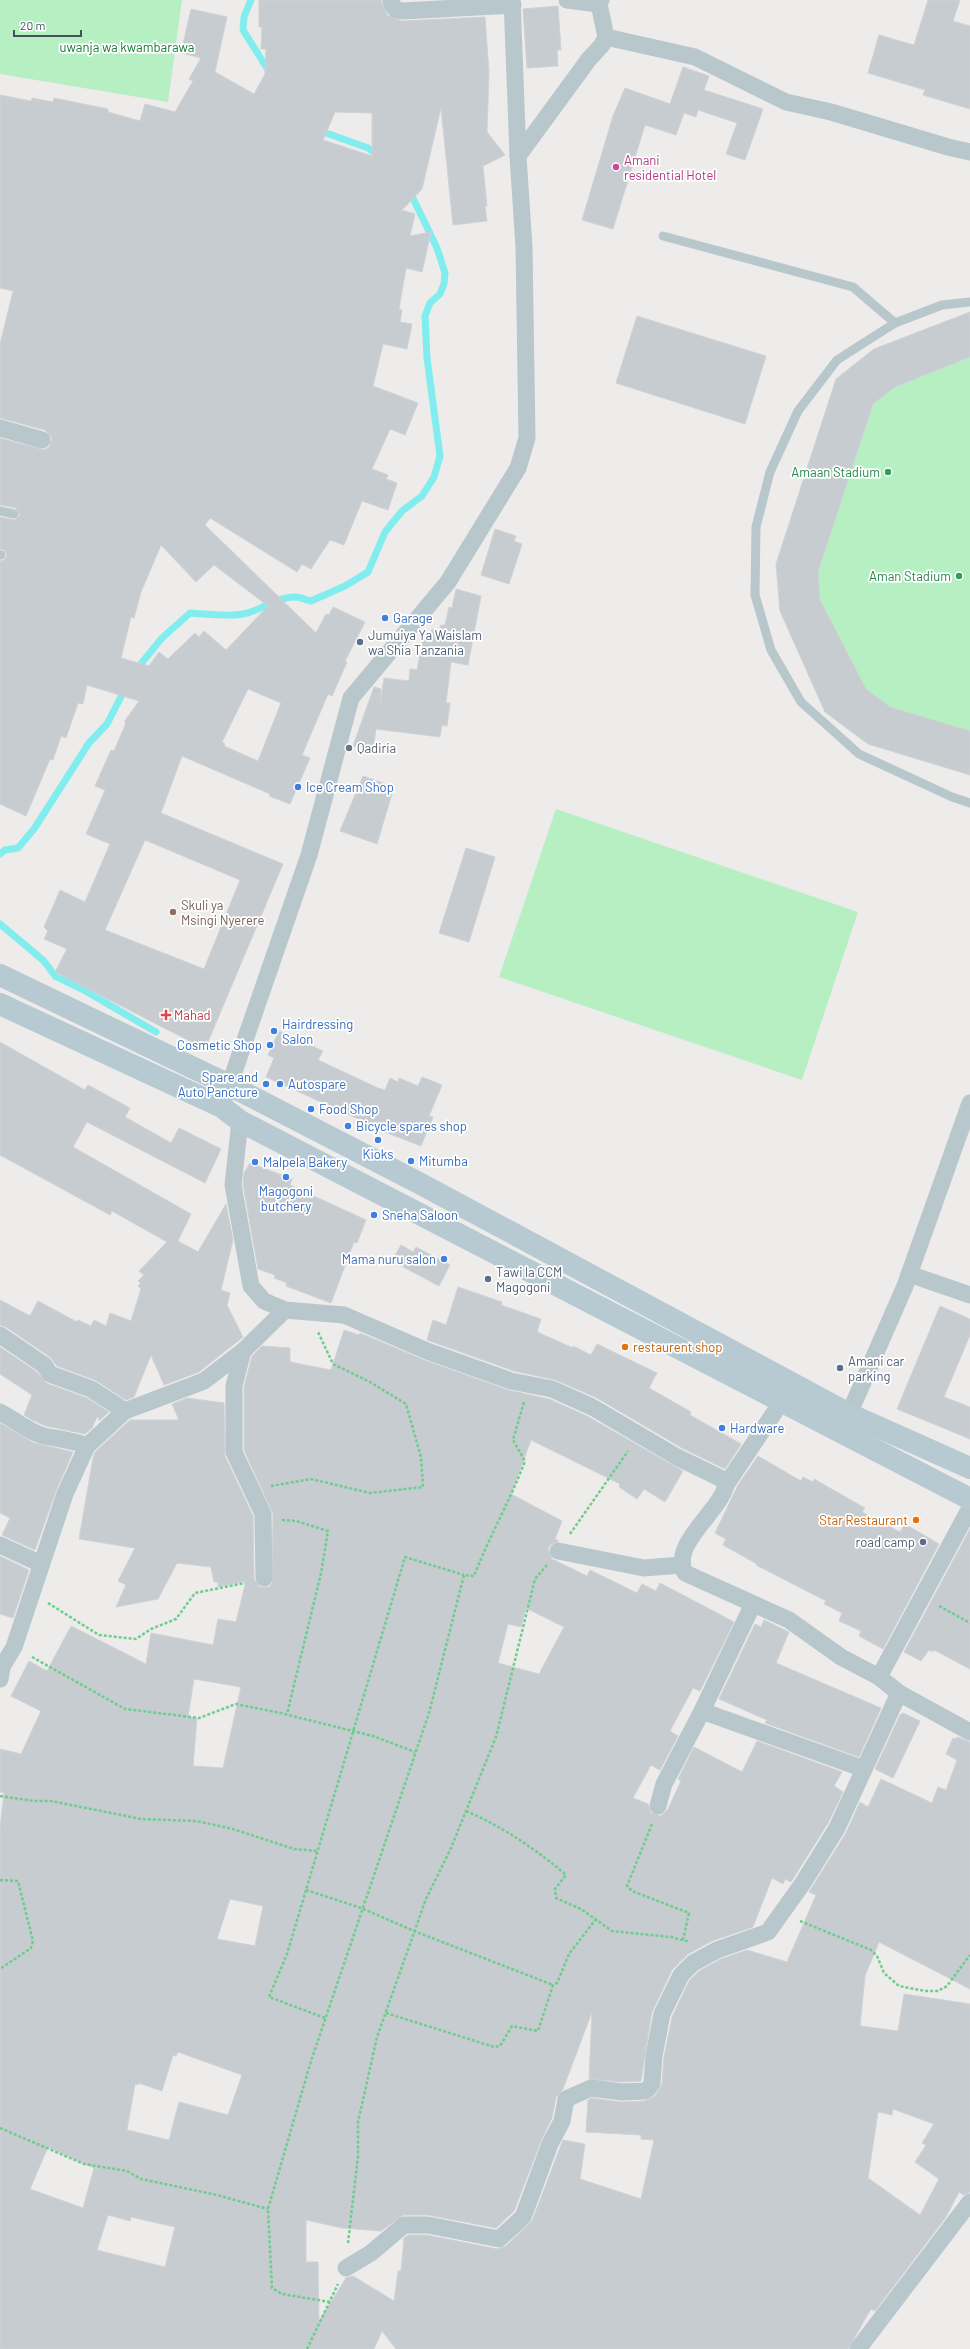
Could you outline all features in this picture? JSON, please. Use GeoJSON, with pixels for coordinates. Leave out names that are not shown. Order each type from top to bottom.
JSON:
{"type":"FeatureCollection","features":[{"type":"Feature","properties":{"kind":"main road"},"geometry":{"type":"LineString","coordinates":[[0,975],[229,1085],[419,1183],[849,1414],[970,1468]]}},
{"type":"Feature","properties":{"kind":"main road"},"geometry":{"type":"LineString","coordinates":[[0,1004],[222,1107],[240,1120],[970,1499]]}},
{"type":"Feature","properties":{"kind":"street"},"geometry":{"type":"LineString","coordinates":[[222,1107],[309,855],[352,698],[448,582],[518,468],[527,438],[524,247],[518,156],[513,3],[403,12],[396,10],[392,4],[392,0]]}},
{"type":"Feature","properties":{"kind":"street"},"geometry":{"type":"LineString","coordinates":[[518,156],[589,59],[602,45],[606,37],[600,2],[567,0]]}},
{"type":"Feature","properties":{"kind":"street"},"geometry":{"type":"LineString","coordinates":[[606,37],[695,57],[786,102],[831,112],[948,147],[970,152]]}},
{"type":"Feature","properties":{"kind":"street"},"geometry":{"type":"LineString","coordinates":[[0,428],[42,440]]}},
{"type":"Feature","properties":{"kind":"street"},"geometry":{"type":"LineString","coordinates":[[849,1414],[909,1274],[970,1103]]}},
{"type":"Feature","properties":{"kind":"street"},"geometry":{"type":"LineString","coordinates":[[240,1120],[233,1185],[251,1286],[264,1301],[285,1310],[344,1315],[427,1352],[511,1381],[552,1389],[592,1407],[640,1434],[676,1457],[722,1479],[726,1485]]}},
{"type":"Feature","properties":{"kind":"street"},"geometry":{"type":"LineString","coordinates":[[909,1274],[970,1294]]}},
{"type":"Feature","properties":{"kind":"street"},"geometry":{"type":"LineString","coordinates":[[0,1679],[2,1667],[14,1647],[65,1494],[87,1446],[125,1411],[204,1381],[243,1351],[285,1310]]}},
{"type":"Feature","properties":{"kind":"street"},"geometry":{"type":"LineString","coordinates":[[0,1335],[44,1365],[50,1374],[91,1389],[125,1411]]}},
{"type":"Feature","properties":{"kind":"street"},"geometry":{"type":"LineString","coordinates":[[243,1351],[234,1386],[234,1452],[263,1517],[264,1578]]}},
{"type":"Feature","properties":{"kind":"street"},"geometry":{"type":"LineString","coordinates":[[782,1401],[726,1485],[724,1492],[688,1544],[681,1565],[685,1573],[789,1620],[841,1657],[878,1677],[899,1693],[970,1732]]}},
{"type":"Feature","properties":{"kind":"street"},"geometry":{"type":"LineString","coordinates":[[0,1412],[24,1427],[44,1436],[58,1437],[87,1446]]}},
{"type":"Feature","properties":{"kind":"street"},"geometry":{"type":"LineString","coordinates":[[878,1677],[970,1508]]}},
{"type":"Feature","properties":{"kind":"street"},"geometry":{"type":"LineString","coordinates":[[0,1546],[41,1564]]}},
{"type":"Feature","properties":{"kind":"street"},"geometry":{"type":"LineString","coordinates":[[558,1551],[644,1568],[681,1565]]}},
{"type":"Feature","properties":{"kind":"street"},"geometry":{"type":"LineString","coordinates":[[658,1806],[664,1784],[702,1711],[753,1604]]}},
{"type":"Feature","properties":{"kind":"street"},"geometry":{"type":"LineString","coordinates":[[346,2268],[371,2253],[404,2225],[428,2226],[499,2239],[523,2217],[550,2144],[562,2121],[566,2099],[590,2088],[622,2092],[645,2090],[649,2088],[652,2083],[654,2056],[662,2014],[681,1975],[693,1963],[717,1950],[768,1932],[838,1828],[899,1693]]}},
{"type":"Feature","properties":{"kind":"street"},"geometry":{"type":"LineString","coordinates":[[702,1711],[864,1769]]}},
{"type":"Feature","properties":{"kind":"street"},"geometry":{"type":"LineString","coordinates":[[858,2349],[970,2202]]}},
{"type":"Feature","properties":{"kind":"lane"},"geometry":{"type":"LineString","coordinates":[[663,236],[853,287],[895,323]]}},
{"type":"Feature","properties":{"kind":"lane"},"geometry":{"type":"LineString","coordinates":[[970,302],[942,305],[895,323],[837,360],[798,411],[770,472],[756,527],[755,595],[771,650],[801,702],[859,754],[952,797],[970,803]]}},
{"type":"Feature","properties":{"kind":"lane"},"geometry":{"type":"LineString","coordinates":[[0,511],[14,514]]}},
{"type":"Feature","properties":{"kind":"path"},"geometry":{"type":"LineString","coordinates":[[251,1489],[311,1479],[370,1493],[423,1487],[421,1457],[406,1404],[370,1382],[333,1364],[310,1313]]}},
{"type":"Feature","properties":{"kind":"path"},"geometry":{"type":"LineString","coordinates":[[325,2018],[269,1997],[287,1954],[405,1557],[464,1575],[474,1576],[487,1542],[515,1488],[525,1461],[513,1440],[529,1384]]}},
{"type":"Feature","properties":{"kind":"path"},"geometry":{"type":"LineString","coordinates":[[307,2349],[346,2268],[358,2156],[358,2122],[377,2037],[414,1931],[496,1737],[535,1580],[558,1551],[640,1434]]}},
{"type":"Feature","properties":{"kind":"path"},"geometry":{"type":"LineString","coordinates":[[263,1517],[296,1521],[328,1531],[321,1573],[287,1714]]}},
{"type":"Feature","properties":{"kind":"path"},"geometry":{"type":"LineString","coordinates":[[330,2302],[282,2294],[272,2288],[268,2209],[325,2018],[361,1908],[429,1713],[464,1575]]}},
{"type":"Feature","properties":{"kind":"path"},"geometry":{"type":"LineString","coordinates":[[32,1593],[99,1635],[136,1639],[151,1629],[176,1619],[195,1593],[264,1578]]}},
{"type":"Feature","properties":{"kind":"path"},"geometry":{"type":"LineString","coordinates":[[921,1596],[970,1623]]}},
{"type":"Feature","properties":{"kind":"path"},"geometry":{"type":"LineString","coordinates":[[14,1647],[125,1709],[199,1718],[236,1704],[287,1714],[373,1736],[415,1752]]}},
{"type":"Feature","properties":{"kind":"path"},"geometry":{"type":"LineString","coordinates":[[0,1796],[34,1801],[51,1801],[141,1819],[196,1821],[233,1829],[294,1849],[317,1851]]}},
{"type":"Feature","properties":{"kind":"path"},"geometry":{"type":"LineString","coordinates":[[658,1806],[627,1886],[632,1891],[689,1913],[682,1940]]}},
{"type":"Feature","properties":{"kind":"path"},"geometry":{"type":"LineString","coordinates":[[466,1811],[483,1818],[543,1856],[566,1875],[555,1889],[556,1898],[581,1909],[612,1931],[671,1937],[717,1950]]}},
{"type":"Feature","properties":{"kind":"path"},"geometry":{"type":"LineString","coordinates":[[0,1880],[18,1881],[33,1941],[31,1948],[0,1969]]}},
{"type":"Feature","properties":{"kind":"path"},"geometry":{"type":"LineString","coordinates":[[306,1890],[361,1908],[414,1931],[553,1985]]}},
{"type":"Feature","properties":{"kind":"path"},"geometry":{"type":"LineString","coordinates":[[782,1913],[871,1950],[877,1956],[884,1973],[899,1986],[938,1991],[947,1986],[970,1955]]}},
{"type":"Feature","properties":{"kind":"path"},"geometry":{"type":"LineString","coordinates":[[386,2013],[494,2047],[500,2046],[512,2026],[538,2031],[553,1985],[557,1982],[569,1954],[596,1919]]}},
{"type":"Feature","properties":{"kind":"path"},"geometry":{"type":"LineString","coordinates":[[0,2128],[84,2164],[127,2171],[141,2179],[217,2195],[268,2209]]}},
{"type":"Feature","properties":{"kind":"green space","name":"uwanja wa kwambarawa"},"geometry":{"type":"Polygon","coordinates":[[[0,0],[182,0],[168,102],[0,74],[0,0]]]}},
{"type":"Feature","properties":{"kind":"green space","name":"Amaan Stadium"},"geometry":{"type":"Polygon","coordinates":[[[970,312],[970,775],[868,744],[825,712],[780,611],[776,564],[836,379],[874,349],[970,312]]]}},
{"type":"Feature","properties":{"kind":"green space"},"geometry":{"type":"Polygon","coordinates":[[[556,809],[858,912],[802,1080],[499,977],[556,809]]]}},
{"type":"Feature","properties":{"kind":"building"},"geometry":{"type":"Polygon","coordinates":[[[259,0],[381,0],[388,16],[402,21],[485,17],[489,73],[487,132],[505,155],[483,166],[487,221],[453,225],[441,108],[422,189],[402,210],[415,214],[410,236],[431,232],[422,272],[406,268],[399,309],[402,310],[400,322],[412,324],[407,349],[383,344],[373,386],[418,403],[405,435],[390,429],[372,469],[388,475],[386,479],[397,483],[388,510],[362,501],[344,545],[330,540],[311,569],[302,564],[297,572],[210,518],[205,525],[316,633],[326,614],[329,615],[333,607],[365,622],[345,661],[347,662],[332,696],[328,694],[302,755],[310,758],[290,804],[269,796],[270,794],[182,756],[161,813],[283,864],[205,1049],[55,972],[67,949],[44,939],[48,931],[44,927],[60,890],[85,902],[110,844],[86,834],[105,790],[95,786],[111,750],[114,751],[126,723],[124,722],[139,701],[87,685],[83,704],[78,703],[66,738],[61,736],[53,760],[50,759],[26,816],[0,804],[0,561],[4,560],[7,555],[4,550],[0,549],[0,517],[15,520],[20,515],[16,508],[0,505],[0,438],[44,450],[49,447],[52,438],[45,430],[0,418],[0,344],[13,291],[0,288],[0,95],[31,101],[32,98],[53,102],[54,98],[108,109],[108,112],[140,121],[145,104],[175,112],[193,81],[189,79],[201,58],[181,53],[191,9],[227,17],[215,72],[254,94],[265,74],[266,49],[261,49],[262,27],[259,27],[259,0]],[[335,112],[323,140],[372,156],[372,113],[335,112]],[[161,545],[141,592],[134,618],[131,617],[121,658],[149,666],[159,652],[168,659],[195,633],[199,637],[204,631],[226,650],[268,606],[214,565],[196,582],[161,545]],[[248,689],[222,742],[225,744],[224,746],[258,761],[281,703],[248,689]],[[145,840],[105,930],[204,969],[240,880],[145,840]]]}},
{"type":"Feature","properties":{"kind":"building"},"geometry":{"type":"Polygon","coordinates":[[[928,0],[960,0],[953,21],[970,26],[970,109],[923,95],[925,90],[868,73],[879,35],[914,45],[928,0]]]}},
{"type":"Feature","properties":{"kind":"building"},"geometry":{"type":"Polygon","coordinates":[[[558,6],[561,50],[557,50],[558,66],[527,68],[523,9],[558,6]]]}},
{"type":"Feature","properties":{"kind":"building"},"geometry":{"type":"Polygon","coordinates":[[[683,67],[709,76],[704,90],[763,109],[745,160],[726,154],[737,123],[698,110],[696,117],[684,113],[676,135],[645,125],[613,229],[582,220],[613,116],[625,88],[670,104],[683,67]]]}},
{"type":"Feature","properties":{"kind":"building"},"geometry":{"type":"Polygon","coordinates":[[[970,312],[970,357],[895,387],[873,404],[818,572],[820,600],[866,689],[890,707],[970,731],[970,775],[868,744],[825,712],[780,611],[776,564],[836,379],[874,349],[970,312]]]}},
{"type":"Feature","properties":{"kind":"building"},"geometry":{"type":"Polygon","coordinates":[[[637,316],[766,356],[745,424],[616,383],[637,316]]]}},
{"type":"Feature","properties":{"kind":"building"},"geometry":{"type":"Polygon","coordinates":[[[495,529],[516,536],[514,541],[522,544],[509,584],[481,575],[495,529]]]}},
{"type":"Feature","properties":{"kind":"building"},"geometry":{"type":"Polygon","coordinates":[[[456,589],[481,596],[468,665],[451,662],[446,703],[450,703],[447,726],[442,725],[440,737],[376,729],[373,750],[353,746],[374,687],[381,689],[380,704],[384,678],[409,681],[410,669],[417,670],[424,633],[431,635],[432,629],[439,630],[441,625],[445,625],[449,607],[452,608],[456,589]]]}},
{"type":"Feature","properties":{"kind":"building"},"geometry":{"type":"Polygon","coordinates":[[[363,776],[394,787],[377,844],[340,831],[363,776]]]}},
{"type":"Feature","properties":{"kind":"building"},"geometry":{"type":"Polygon","coordinates":[[[466,848],[495,857],[469,942],[439,933],[466,848]]]}},
{"type":"Feature","properties":{"kind":"building"},"geometry":{"type":"Polygon","coordinates":[[[279,1031],[323,1051],[318,1060],[378,1088],[385,1090],[390,1078],[398,1082],[399,1078],[418,1086],[422,1077],[442,1085],[429,1116],[433,1117],[421,1146],[364,1124],[365,1122],[266,1077],[274,1058],[268,1055],[279,1031]]]}},
{"type":"Feature","properties":{"kind":"building"},"geometry":{"type":"Polygon","coordinates":[[[0,1042],[85,1090],[88,1085],[130,1108],[125,1117],[171,1143],[179,1128],[221,1149],[205,1183],[87,1122],[73,1147],[191,1214],[178,1241],[198,1252],[226,1204],[233,1240],[221,1290],[230,1293],[227,1305],[243,1337],[199,1372],[164,1385],[151,1355],[134,1397],[126,1400],[95,1380],[57,1366],[50,1357],[6,1327],[0,1325],[0,1300],[30,1316],[38,1301],[77,1322],[78,1320],[91,1326],[94,1320],[106,1326],[110,1313],[131,1321],[141,1289],[138,1286],[141,1283],[138,1281],[144,1275],[139,1271],[167,1242],[112,1211],[110,1215],[0,1155],[0,1042]]]}},
{"type":"Feature","properties":{"kind":"building"},"geometry":{"type":"Polygon","coordinates":[[[250,1163],[292,1179],[290,1185],[366,1220],[357,1243],[354,1242],[331,1303],[286,1286],[287,1283],[274,1278],[275,1275],[258,1269],[243,1185],[244,1173],[250,1163]]]}},
{"type":"Feature","properties":{"kind":"building"},"geometry":{"type":"Polygon","coordinates":[[[401,1245],[413,1252],[416,1247],[450,1265],[439,1286],[392,1261],[401,1245]]]}},
{"type":"Feature","properties":{"kind":"building"},"geometry":{"type":"Polygon","coordinates":[[[458,1287],[502,1302],[501,1305],[541,1319],[537,1332],[573,1348],[573,1346],[591,1355],[597,1344],[657,1373],[649,1388],[691,1412],[690,1415],[741,1444],[740,1446],[725,1469],[682,1448],[597,1398],[556,1380],[514,1371],[427,1340],[433,1320],[446,1325],[458,1287]]]}},
{"type":"Feature","properties":{"kind":"building"},"geometry":{"type":"Polygon","coordinates":[[[940,1306],[970,1319],[970,1335],[944,1397],[970,1407],[970,1439],[897,1409],[940,1306]]]}},
{"type":"Feature","properties":{"kind":"building"},"geometry":{"type":"Polygon","coordinates":[[[344,1330],[359,1335],[360,1333],[424,1360],[508,1390],[549,1399],[587,1416],[683,1471],[665,1502],[644,1489],[637,1499],[619,1487],[620,1484],[531,1440],[511,1494],[562,1521],[555,1539],[559,1541],[551,1544],[548,1549],[552,1559],[587,1576],[590,1570],[637,1593],[642,1584],[656,1591],[660,1583],[734,1622],[700,1691],[693,1688],[670,1731],[678,1736],[660,1770],[651,1765],[633,1798],[648,1804],[651,1813],[661,1816],[668,1809],[681,1781],[678,1779],[694,1747],[742,1772],[757,1741],[842,1772],[834,1786],[843,1792],[828,1823],[791,1882],[785,1879],[783,1884],[772,1878],[753,1927],[712,1941],[688,1954],[672,1970],[652,2012],[641,2081],[622,2082],[589,2079],[592,2012],[563,2089],[556,2097],[552,2118],[541,2141],[514,2211],[496,2228],[428,2215],[403,2215],[381,2231],[342,2228],[306,2220],[306,2262],[318,2262],[319,2321],[346,2278],[353,2276],[394,2301],[398,2271],[401,2271],[404,2238],[408,2235],[427,2235],[497,2249],[506,2246],[532,2221],[563,2140],[585,2144],[580,2179],[641,2199],[654,2140],[641,2139],[641,2135],[586,2132],[588,2100],[592,2098],[621,2102],[645,2101],[655,2096],[662,2084],[664,2057],[672,2017],[689,1981],[699,1971],[721,1959],[747,1950],[787,1962],[816,1895],[809,1892],[846,1833],[860,1802],[868,1807],[881,1779],[932,1803],[938,1787],[946,1790],[957,1760],[946,1754],[953,1738],[956,1739],[957,1737],[970,1742],[970,1989],[879,1942],[865,1976],[860,2026],[898,2031],[904,1994],[970,2004],[970,2192],[963,2195],[959,2192],[946,2217],[875,2311],[871,2309],[848,2349],[396,2349],[382,2331],[374,2349],[0,2349],[0,1828],[4,1793],[0,1792],[0,1749],[21,1754],[41,1711],[11,1696],[29,1661],[47,1671],[71,1626],[146,1664],[151,1633],[213,1645],[218,1619],[236,1622],[246,1581],[218,1587],[218,1582],[214,1582],[211,1567],[177,1563],[158,1599],[116,1607],[126,1585],[118,1581],[135,1548],[79,1539],[95,1452],[130,1420],[179,1420],[172,1404],[187,1398],[224,1403],[225,1456],[253,1516],[254,1579],[260,1587],[269,1587],[272,1583],[273,1514],[244,1450],[244,1387],[252,1356],[262,1346],[290,1348],[290,1362],[331,1370],[344,1330]],[[526,1608],[521,1627],[508,1624],[498,1663],[539,1674],[564,1627],[526,1608]],[[194,1679],[188,1717],[197,1718],[193,1766],[223,1768],[241,1687],[194,1679]],[[230,1899],[217,1939],[255,1946],[263,1906],[230,1899]],[[178,2052],[176,2056],[173,2055],[162,2091],[139,2083],[138,2085],[135,2084],[127,2130],[169,2140],[179,2102],[228,2115],[242,2075],[178,2052]],[[893,2109],[892,2115],[878,2112],[868,2178],[920,2215],[939,2179],[915,2162],[926,2145],[922,2143],[934,2124],[893,2109]],[[48,2147],[30,2189],[83,2208],[94,2168],[48,2147]],[[108,2215],[97,2250],[165,2267],[175,2227],[131,2217],[130,2221],[108,2215]]]}},
{"type":"Feature","properties":{"kind":"building"},"geometry":{"type":"Polygon","coordinates":[[[0,1347],[37,1372],[46,1383],[87,1398],[109,1412],[99,1421],[99,1418],[97,1417],[92,1428],[85,1434],[46,1426],[32,1420],[24,1415],[32,1395],[0,1374],[0,1347]]]}},
{"type":"Feature","properties":{"kind":"building"},"geometry":{"type":"Polygon","coordinates":[[[0,1423],[34,1443],[73,1452],[56,1491],[35,1550],[2,1535],[10,1518],[0,1513],[0,1423]]]}},
{"type":"Feature","properties":{"kind":"building"},"geometry":{"type":"Polygon","coordinates":[[[758,1456],[801,1481],[803,1477],[813,1482],[814,1479],[865,1508],[862,1512],[900,1532],[905,1524],[939,1544],[883,1649],[859,1636],[861,1631],[839,1621],[842,1613],[824,1604],[826,1601],[756,1565],[757,1564],[723,1545],[726,1539],[715,1533],[738,1485],[758,1456]]]}},
{"type":"Feature","properties":{"kind":"building"},"geometry":{"type":"Polygon","coordinates":[[[970,1529],[970,1669],[934,1650],[933,1652],[929,1650],[921,1661],[904,1652],[970,1529]]]}},
{"type":"Feature","properties":{"kind":"building"},"geometry":{"type":"Polygon","coordinates":[[[0,1556],[29,1570],[13,1618],[0,1614],[0,1556]]]}},
{"type":"Feature","properties":{"kind":"building"},"geometry":{"type":"Polygon","coordinates":[[[764,1620],[789,1632],[776,1663],[881,1708],[859,1757],[765,1723],[767,1720],[719,1699],[755,1624],[761,1627],[764,1620]]]}},
{"type":"Feature","properties":{"kind":"building"},"geometry":{"type":"Polygon","coordinates":[[[903,1713],[920,1721],[893,1778],[875,1769],[900,1715],[903,1713]]]}},
{"type":"Feature","properties":{"kind":"waterway"},"geometry":{"type":"LineString","coordinates":[[251,0],[244,17],[243,30],[270,73]]}},
{"type":"Feature","properties":{"kind":"waterway"},"geometry":{"type":"LineString","coordinates":[[318,130],[368,148],[380,157]]}},
{"type":"Feature","properties":{"kind":"waterway"},"geometry":{"type":"LineString","coordinates":[[135,671],[162,638],[190,613],[236,615],[256,610],[289,597],[298,597],[311,601],[345,586],[368,572],[385,532],[402,511],[422,496],[434,477],[440,456],[427,358],[425,316],[430,303],[440,294],[444,284],[445,273],[437,248],[409,190]]}},
{"type":"Feature","properties":{"kind":"waterway"},"geometry":{"type":"LineString","coordinates":[[0,854],[5,850],[18,848],[34,829],[89,743],[107,724],[126,687]]}},
{"type":"Feature","properties":{"kind":"waterway"},"geometry":{"type":"LineString","coordinates":[[0,924],[44,961],[55,976],[82,989],[156,1032]]}},
{"type":"Feature","properties":{"kind":"place","name":"Amani residential Hotel"},"geometry":{"type":"Point","coordinates":[616,167]}},
{"type":"Feature","properties":{"kind":"place","name":"Amaan Stadium"},"geometry":{"type":"Point","coordinates":[888,472]}},
{"type":"Feature","properties":{"kind":"place","name":"Aman Stadium"},"geometry":{"type":"Point","coordinates":[959,576]}},
{"type":"Feature","properties":{"kind":"place","name":"Garage"},"geometry":{"type":"Point","coordinates":[385,618]}},
{"type":"Feature","properties":{"kind":"place","name":"Jumuiya Ya Waislam wa Shia Tanzania"},"geometry":{"type":"Point","coordinates":[360,642]}},
{"type":"Feature","properties":{"kind":"place","name":"Qadiria"},"geometry":{"type":"Point","coordinates":[349,748]}},
{"type":"Feature","properties":{"kind":"place","name":"Ice Cream Shop"},"geometry":{"type":"Point","coordinates":[298,787]}},
{"type":"Feature","properties":{"kind":"place","name":"Skuli ya Msingi Nyerere"},"geometry":{"type":"Point","coordinates":[173,912]}},
{"type":"Feature","properties":{"kind":"place","name":"Mahad"},"geometry":{"type":"Point","coordinates":[166,1015]}},
{"type":"Feature","properties":{"kind":"place","name":"Hairdressing Salon"},"geometry":{"type":"Point","coordinates":[274,1031]}},
{"type":"Feature","properties":{"kind":"place","name":"Cosmetic Shop"},"geometry":{"type":"Point","coordinates":[270,1045]}},
{"type":"Feature","properties":{"kind":"place","name":"Spare and Auto Pancture"},"geometry":{"type":"Point","coordinates":[266,1084]}},
{"type":"Feature","properties":{"kind":"place","name":"Autospare"},"geometry":{"type":"Point","coordinates":[280,1084]}},
{"type":"Feature","properties":{"kind":"place","name":"Food Shop"},"geometry":{"type":"Point","coordinates":[311,1109]}},
{"type":"Feature","properties":{"kind":"place","name":"Bicycle spares shop"},"geometry":{"type":"Point","coordinates":[348,1126]}},
{"type":"Feature","properties":{"kind":"place","name":"Kioks"},"geometry":{"type":"Point","coordinates":[378,1140]}},
{"type":"Feature","properties":{"kind":"place","name":"Mitumba"},"geometry":{"type":"Point","coordinates":[411,1161]}},
{"type":"Feature","properties":{"kind":"place","name":"Malpela Bakery"},"geometry":{"type":"Point","coordinates":[255,1162]}},
{"type":"Feature","properties":{"kind":"place","name":"Magogoni butchery"},"geometry":{"type":"Point","coordinates":[286,1177]}},
{"type":"Feature","properties":{"kind":"place","name":"Sneha Saloon"},"geometry":{"type":"Point","coordinates":[374,1215]}},
{"type":"Feature","properties":{"kind":"place","name":"Mama nuru salon"},"geometry":{"type":"Point","coordinates":[444,1259]}},
{"type":"Feature","properties":{"kind":"place","name":"Tawi la CCM Magogoni"},"geometry":{"type":"Point","coordinates":[488,1279]}},
{"type":"Feature","properties":{"kind":"place","name":"restaurent shop"},"geometry":{"type":"Point","coordinates":[625,1347]}},
{"type":"Feature","properties":{"kind":"place","name":"Amani car parking"},"geometry":{"type":"Point","coordinates":[840,1368]}},
{"type":"Feature","properties":{"kind":"place","name":"Hardware"},"geometry":{"type":"Point","coordinates":[722,1428]}},
{"type":"Feature","properties":{"kind":"place","name":"Star Restaurant"},"geometry":{"type":"Point","coordinates":[916,1520]}},
{"type":"Feature","properties":{"kind":"place","name":"road camp"},"geometry":{"type":"Point","coordinates":[923,1542]}}]}
